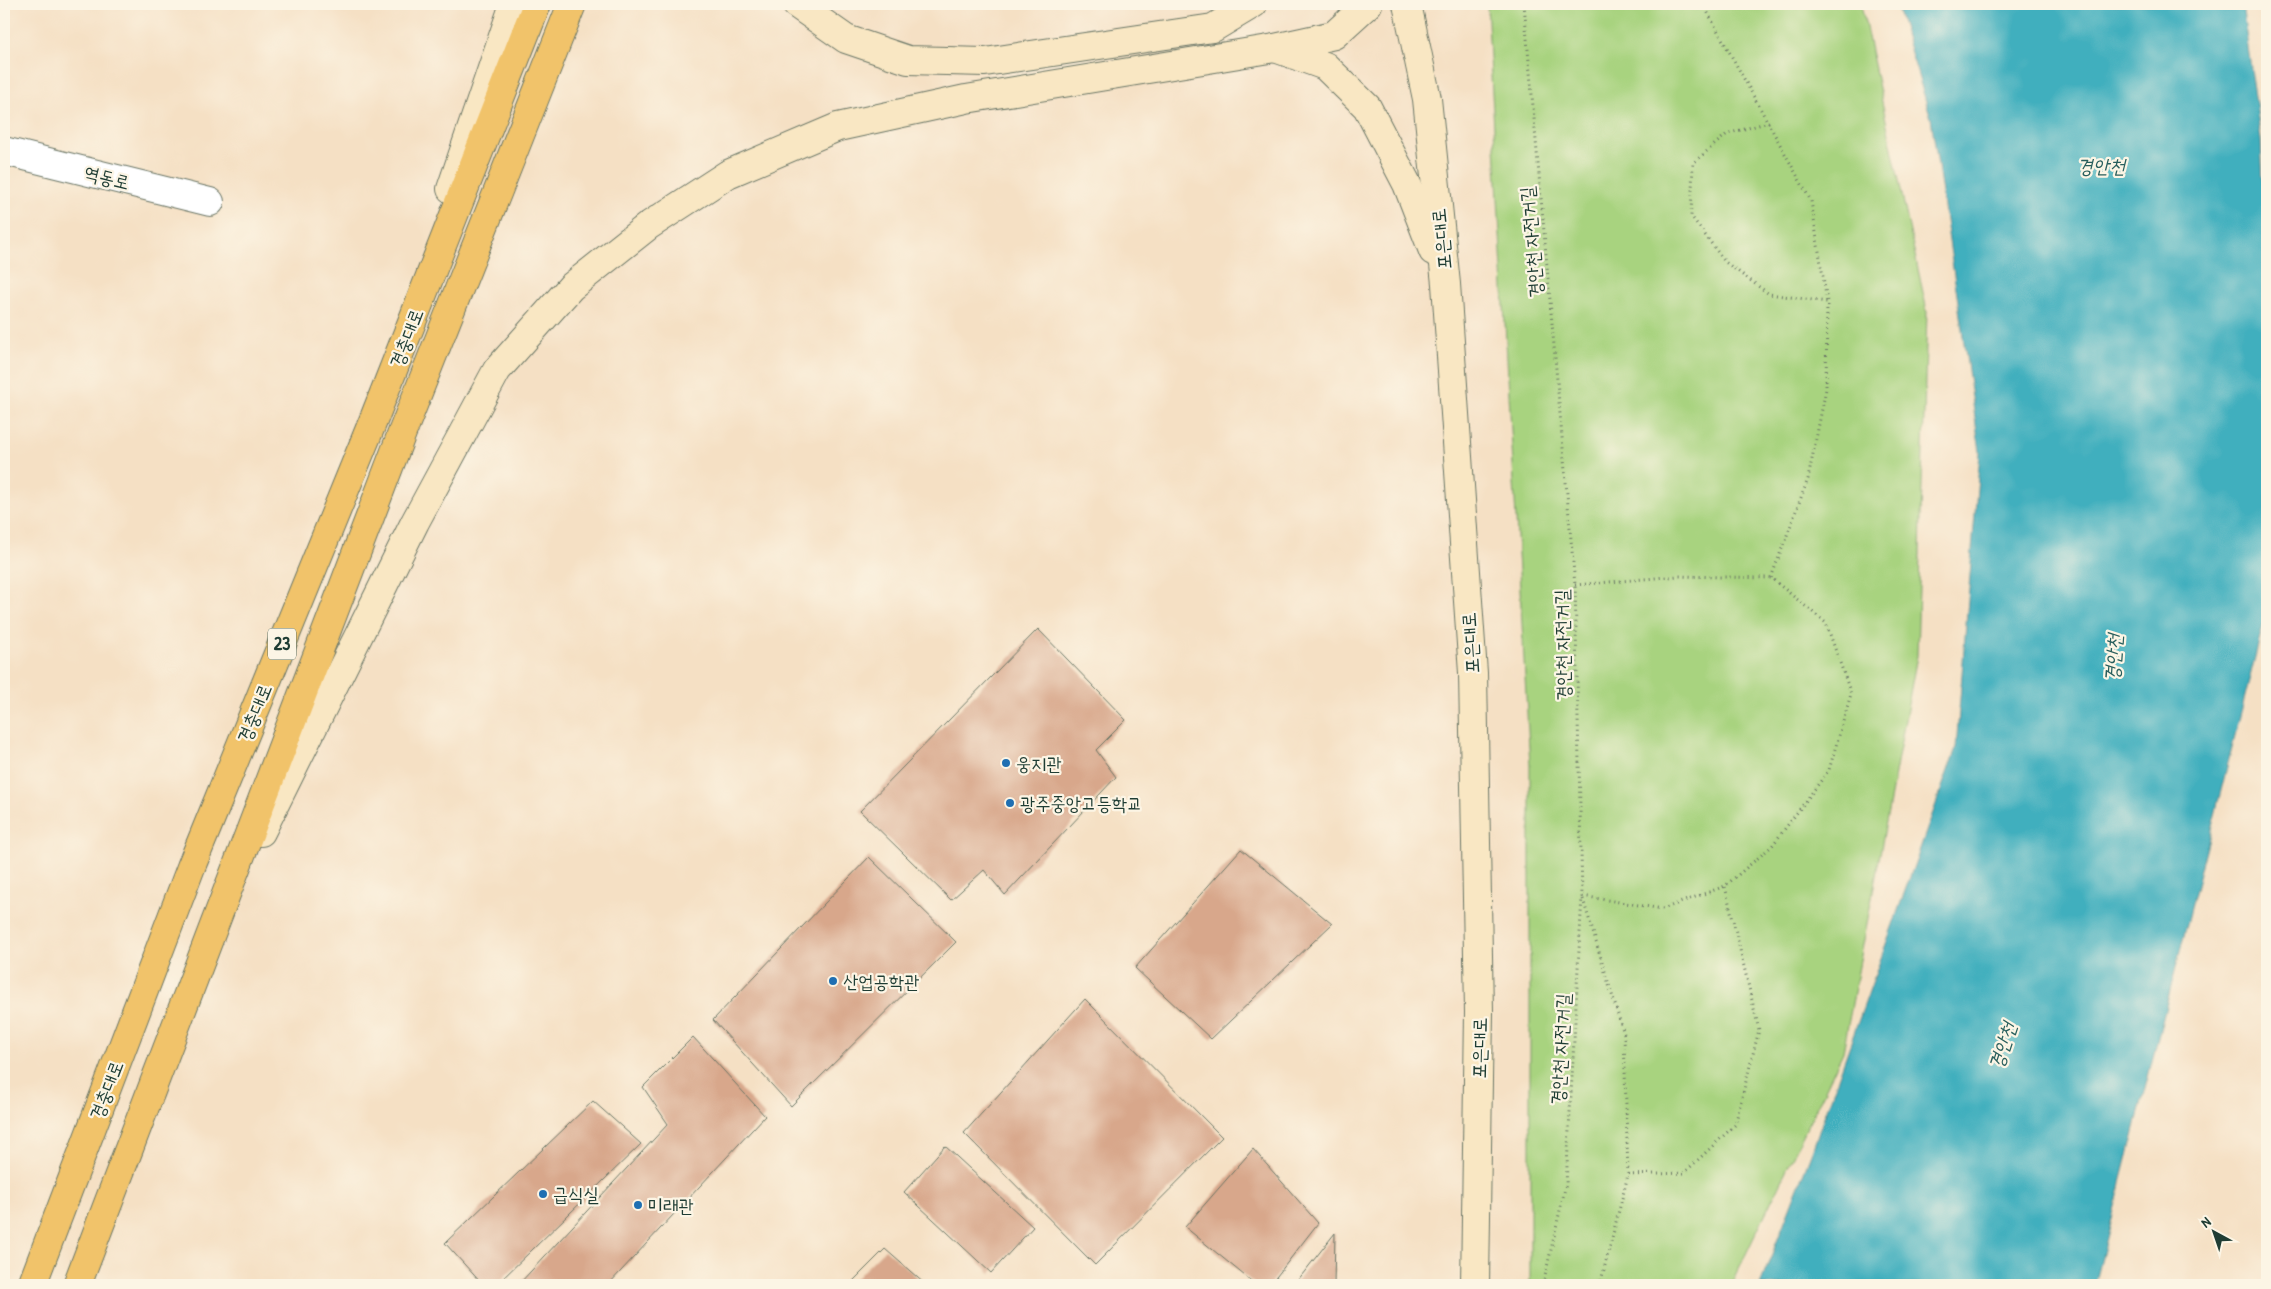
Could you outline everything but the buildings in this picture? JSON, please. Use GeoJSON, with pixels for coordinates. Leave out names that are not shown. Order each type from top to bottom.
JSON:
{"type":"FeatureCollection","features":[{"type":"Feature","properties":{"kind":"main road","name":"경충대로"},"geometry":{"type":"LineString","coordinates":[[32,1285],[191,867],[373,421],[537,4]]}},
{"type":"Feature","properties":{"kind":"main road","name":"경충대로"},"geometry":{"type":"LineString","coordinates":[[77,1285],[402,433],[572,4]]}},
{"type":"Feature","properties":{"kind":"street"},"geometry":{"type":"LineString","coordinates":[[373,421],[514,4]]}},
{"type":"Feature","properties":{"kind":"street"},"geometry":{"type":"LineString","coordinates":[[796,4],[846,39],[908,60],[985,62],[1212,28],[1253,4]]}},
{"type":"Feature","properties":{"kind":"street"},"geometry":{"type":"LineString","coordinates":[[213,927],[415,522],[498,370],[571,287],[648,226],[728,174],[838,127],[966,99],[1275,48],[1334,35],[1368,4]]}},
{"type":"Feature","properties":{"kind":"street","name":"포은대로"},"geometry":{"type":"LineString","coordinates":[[1407,4],[1427,99],[1446,284],[1473,673],[1479,1012],[1475,1285]]}},
{"type":"Feature","properties":{"kind":"street"},"geometry":{"type":"LineString","coordinates":[[1275,48],[1324,66],[1367,107],[1407,184],[1446,284]]}},
{"type":"Feature","properties":{"kind":"street","name":"역동로"},"geometry":{"type":"LineString","coordinates":[[4,151],[210,202]]}},
{"type":"Feature","properties":{"kind":"path","name":"경안천 자전거길"},"geometry":{"type":"LineString","coordinates":[[1524,4],[1575,585],[1582,896],[1566,1184],[1543,1285]]}},
{"type":"Feature","properties":{"kind":"path"},"geometry":{"type":"LineString","coordinates":[[1703,4],[1811,201],[1827,302],[1826,389],[1808,479],[1772,578]]}},
{"type":"Feature","properties":{"kind":"path"},"geometry":{"type":"LineString","coordinates":[[1769,122],[1727,134],[1693,162],[1691,216],[1725,262],[1769,294],[1827,302]]}},
{"type":"Feature","properties":{"kind":"path"},"geometry":{"type":"LineString","coordinates":[[1575,585],[1678,576],[1772,578],[1826,623],[1852,694],[1829,770],[1772,846],[1725,886],[1664,909],[1582,896],[1624,1034],[1628,1175],[1600,1285]]}},
{"type":"Feature","properties":{"kind":"path"},"geometry":{"type":"LineString","coordinates":[[1628,1175],[1684,1173],[1735,1125],[1759,1030],[1725,886]]}},
{"type":"Feature","properties":{"kind":"green space"},"geometry":{"type":"Polygon","coordinates":[[[1487,4],[1861,4],[1927,311],[1917,656],[1843,1052],[1731,1285],[1530,1285],[1530,766],[1487,4]]]}},
{"type":"Feature","properties":{"kind":"water","name":"경안천"},"geometry":{"type":"Polygon","coordinates":[[[1896,4],[2242,4],[2261,140],[2267,272],[2267,610],[2095,1285],[1760,1285],[1812,1151],[1956,748],[1980,452],[1931,118],[1896,4]]]}},
{"type":"Feature","properties":{"kind":"place","name":"웅지관"},"geometry":{"type":"Point","coordinates":[1006,763]}},
{"type":"Feature","properties":{"kind":"place","name":"광주중앙고등학교"},"geometry":{"type":"Point","coordinates":[1010,803]}},
{"type":"Feature","properties":{"kind":"place","name":"산업공학관"},"geometry":{"type":"Point","coordinates":[833,981]}},
{"type":"Feature","properties":{"kind":"place","name":"급식실"},"geometry":{"type":"Point","coordinates":[543,1194]}},
{"type":"Feature","properties":{"kind":"place","name":"미래관"},"geometry":{"type":"Point","coordinates":[638,1205]}}]}
